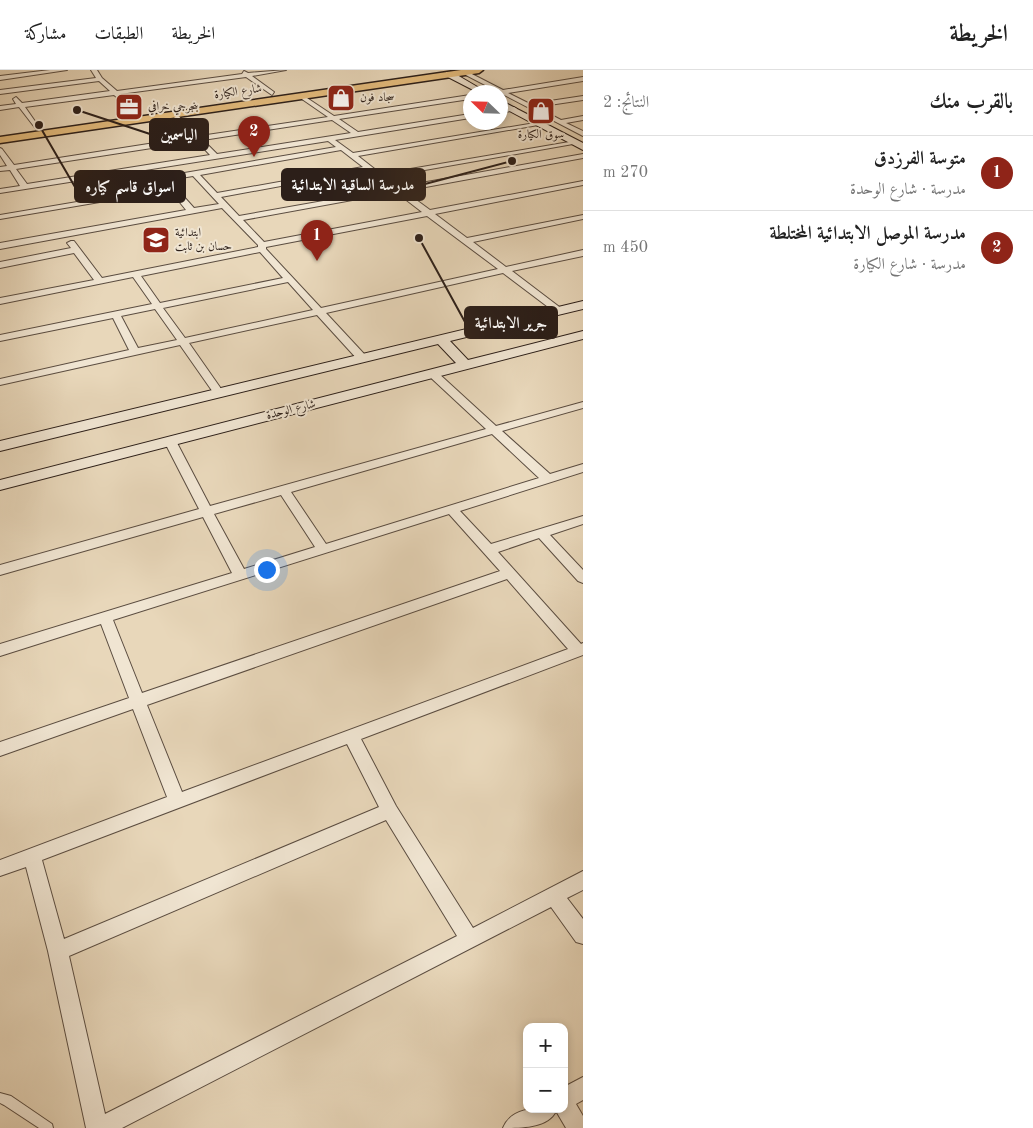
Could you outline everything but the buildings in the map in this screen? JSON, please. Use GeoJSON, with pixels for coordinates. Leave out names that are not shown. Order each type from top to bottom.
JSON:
{"type":"FeatureCollection","features":[{"type":"Feature","properties":{"kind":"main road","name":"شارع الكيارة"},"geometry":{"type":"LineString","coordinates":[[0,140],[174,114],[187,109],[272,93],[434,70]]}},
{"type":"Feature","properties":{"kind":"main road","name":"شارع الكيارة"},"geometry":{"type":"LineString","coordinates":[[0,132],[137,112],[187,109],[301,96],[479,70]]}},
{"type":"Feature","properties":{"kind":"street"},"geometry":{"type":"LineString","coordinates":[[36,127],[1,78],[64,70]]}},
{"type":"Feature","properties":{"kind":"street"},"geometry":{"type":"LineString","coordinates":[[94,70],[100,79],[137,112]]}},
{"type":"Feature","properties":{"kind":"street"},"geometry":{"type":"LineString","coordinates":[[240,70],[272,93]]}},
{"type":"Feature","properties":{"kind":"street"},"geometry":{"type":"LineString","coordinates":[[0,108],[283,70]]}},
{"type":"Feature","properties":{"kind":"street"},"geometry":{"type":"LineString","coordinates":[[464,72],[488,85]]}},
{"type":"Feature","properties":{"kind":"street"},"geometry":{"type":"LineString","coordinates":[[448,74],[469,85]]}},
{"type":"Feature","properties":{"kind":"street"},"geometry":{"type":"LineString","coordinates":[[0,92],[100,79]]}},
{"type":"Feature","properties":{"kind":"street"},"geometry":{"type":"LineString","coordinates":[[508,91],[583,79]]}},
{"type":"Feature","properties":{"kind":"street"},"geometry":{"type":"LineString","coordinates":[[301,96],[357,134]]}},
{"type":"Feature","properties":{"kind":"street"},"geometry":{"type":"LineString","coordinates":[[508,96],[583,134]]}},
{"type":"Feature","properties":{"kind":"street"},"geometry":{"type":"LineString","coordinates":[[0,191],[25,187],[63,170],[198,139],[463,98]]}},
{"type":"Feature","properties":{"kind":"street"},"geometry":{"type":"LineString","coordinates":[[529,106],[583,98]]}},
{"type":"Feature","properties":{"kind":"street"},"geometry":{"type":"LineString","coordinates":[[508,106],[583,147]]}},
{"type":"Feature","properties":{"kind":"street"},"geometry":{"type":"LineString","coordinates":[[508,110],[514,109]]}},
{"type":"Feature","properties":{"kind":"street"},"geometry":{"type":"LineString","coordinates":[[174,114],[216,157]]}},
{"type":"Feature","properties":{"kind":"street"},"geometry":{"type":"LineString","coordinates":[[0,169],[12,167],[63,170],[153,167],[463,117]]}},
{"type":"Feature","properties":{"kind":"street"},"geometry":{"type":"LineString","coordinates":[[559,122],[583,118]]}},
{"type":"Feature","properties":{"kind":"street"},"geometry":{"type":"LineString","coordinates":[[353,155],[541,124]]}},
{"type":"Feature","properties":{"kind":"street"},"geometry":{"type":"LineString","coordinates":[[330,139],[559,311]]}},
{"type":"Feature","properties":{"kind":"street"},"geometry":{"type":"LineString","coordinates":[[379,176],[573,142]]}},
{"type":"Feature","properties":{"kind":"street"},"geometry":{"type":"LineString","coordinates":[[164,179],[342,148]]}},
{"type":"Feature","properties":{"kind":"street"},"geometry":{"type":"LineString","coordinates":[[0,150],[25,187]]}},
{"type":"Feature","properties":{"kind":"street"},"geometry":{"type":"LineString","coordinates":[[238,220],[583,156]]}},
{"type":"Feature","properties":{"kind":"street"},"geometry":{"type":"LineString","coordinates":[[153,167],[192,211]]}},
{"type":"Feature","properties":{"kind":"street"},"geometry":{"type":"LineString","coordinates":[[215,196],[369,168]]}},
{"type":"Feature","properties":{"kind":"street"},"geometry":{"type":"LineString","coordinates":[[195,174],[362,358]]}},
{"type":"Feature","properties":{"kind":"street"},"geometry":{"type":"LineString","coordinates":[[0,300],[583,183]]}},
{"type":"Feature","properties":{"kind":"street"},"geometry":{"type":"LineString","coordinates":[[0,216],[171,188]]}},
{"type":"Feature","properties":{"kind":"street"},"geometry":{"type":"LineString","coordinates":[[0,246],[224,205]]}},
{"type":"Feature","properties":{"kind":"street"},"geometry":{"type":"LineString","coordinates":[[466,241],[583,217]]}},
{"type":"Feature","properties":{"kind":"street"},"geometry":{"type":"LineString","coordinates":[[65,234],[100,281]]}},
{"type":"Feature","properties":{"kind":"street"},"geometry":{"type":"LineString","coordinates":[[0,265],[76,250]]}},
{"type":"Feature","properties":{"kind":"street"},"geometry":{"type":"LineString","coordinates":[[0,382],[583,253]]}},
{"type":"Feature","properties":{"kind":"street"},"geometry":{"type":"LineString","coordinates":[[135,274],[220,393]]}},
{"type":"Feature","properties":{"kind":"street"},"geometry":{"type":"LineString","coordinates":[[0,338],[290,280]]}},
{"type":"Feature","properties":{"kind":"street"},"geometry":{"type":"LineString","coordinates":[[0,446],[583,305]]}},
{"type":"Feature","properties":{"kind":"street"},"geometry":{"type":"LineString","coordinates":[[116,315],[135,352]]}},
{"type":"Feature","properties":{"kind":"street","name":"شارع الوحدة"},"geometry":{"type":"LineString","coordinates":[[0,485],[583,335]]}},
{"type":"Feature","properties":{"kind":"street"},"geometry":{"type":"LineString","coordinates":[[441,339],[465,365]]}},
{"type":"Feature","properties":{"kind":"street"},"geometry":{"type":"LineString","coordinates":[[433,374],[548,479]]}},
{"type":"Feature","properties":{"kind":"street"},"geometry":{"type":"LineString","coordinates":[[0,570],[206,510],[583,405]]}},
{"type":"Feature","properties":{"kind":"street"},"geometry":{"type":"LineString","coordinates":[[170,442],[240,575]]}},
{"type":"Feature","properties":{"kind":"street"},"geometry":{"type":"LineString","coordinates":[[0,650],[583,468]]}},
{"type":"Feature","properties":{"kind":"street"},"geometry":{"type":"LineString","coordinates":[[283,489],[323,549]]}},
{"type":"Feature","properties":{"kind":"street"},"geometry":{"type":"LineString","coordinates":[[0,868],[581,650],[452,509]]}},
{"type":"Feature","properties":{"kind":"street"},"geometry":{"type":"LineString","coordinates":[[488,550],[583,520]]}},
{"type":"Feature","properties":{"kind":"street"},"geometry":{"type":"LineString","coordinates":[[542,534],[583,578]]}},
{"type":"Feature","properties":{"kind":"street"},"geometry":{"type":"LineString","coordinates":[[0,749],[509,573]]}},
{"type":"Feature","properties":{"kind":"street"},"geometry":{"type":"LineString","coordinates":[[105,617],[137,702],[178,801]]}},
{"type":"Feature","properties":{"kind":"street"},"geometry":{"type":"LineString","coordinates":[[351,736],[390,811],[470,940]]}},
{"type":"Feature","properties":{"kind":"street"},"geometry":{"type":"LineString","coordinates":[[58,952],[390,811]]}},
{"type":"Feature","properties":{"kind":"street"},"geometry":{"type":"LineString","coordinates":[[32,856],[58,952],[98,1128],[470,940],[583,880]]}},
{"type":"Feature","properties":{"kind":"street"},"geometry":{"type":"LineString","coordinates":[[554,895],[583,935]]}},
{"type":"Feature","properties":{"kind":"street"},"geometry":{"type":"LineString","coordinates":[[568,1097],[583,1088]]}},
{"type":"Feature","properties":{"kind":"street"},"geometry":{"type":"LineString","coordinates":[[568,1111],[578,1128]]}},
{"type":"Feature","properties":{"kind":"street"},"geometry":{"type":"LineString","coordinates":[[514,1128],[539,1113]]}},
{"type":"Feature","properties":{"kind":"lane"},"geometry":{"type":"LineString","coordinates":[[0,1098],[7,1100],[48,1128]]}},
{"type":"Feature","properties":{"kind":"place","name":"سجاد فون"},"geometry":{"type":"Point","coordinates":[341,98]}},
{"type":"Feature","properties":{"kind":"place","name":"بنجرجي خرافي"},"geometry":{"type":"Point","coordinates":[129,107]}},
{"type":"Feature","properties":{"kind":"place","name":"الياسمين"},"geometry":{"type":"Point","coordinates":[77,110]}},
{"type":"Feature","properties":{"kind":"place","name":"سوق الكيارة"},"geometry":{"type":"Point","coordinates":[541,111]}},
{"type":"Feature","properties":{"kind":"place","name":"اسواق قاسم كياره"},"geometry":{"type":"Point","coordinates":[39,125]}},
{"type":"Feature","properties":{"kind":"place","name":"مدرسة الموصل الابتدائية المختلطة"},"geometry":{"type":"Point","coordinates":[254,157]}},
{"type":"Feature","properties":{"kind":"place","name":"مدرسة الساقية الابتدائية"},"geometry":{"type":"Point","coordinates":[512,161]}},
{"type":"Feature","properties":{"kind":"place","name":"جرير الابتدائية"},"geometry":{"type":"Point","coordinates":[419,238]}},
{"type":"Feature","properties":{"kind":"place","name":"ابتدائية حسان بن ثابت"},"geometry":{"type":"Point","coordinates":[156,240]}},
{"type":"Feature","properties":{"kind":"place","name":"متوسة الفرزدق"},"geometry":{"type":"Point","coordinates":[317,261]}}]}
